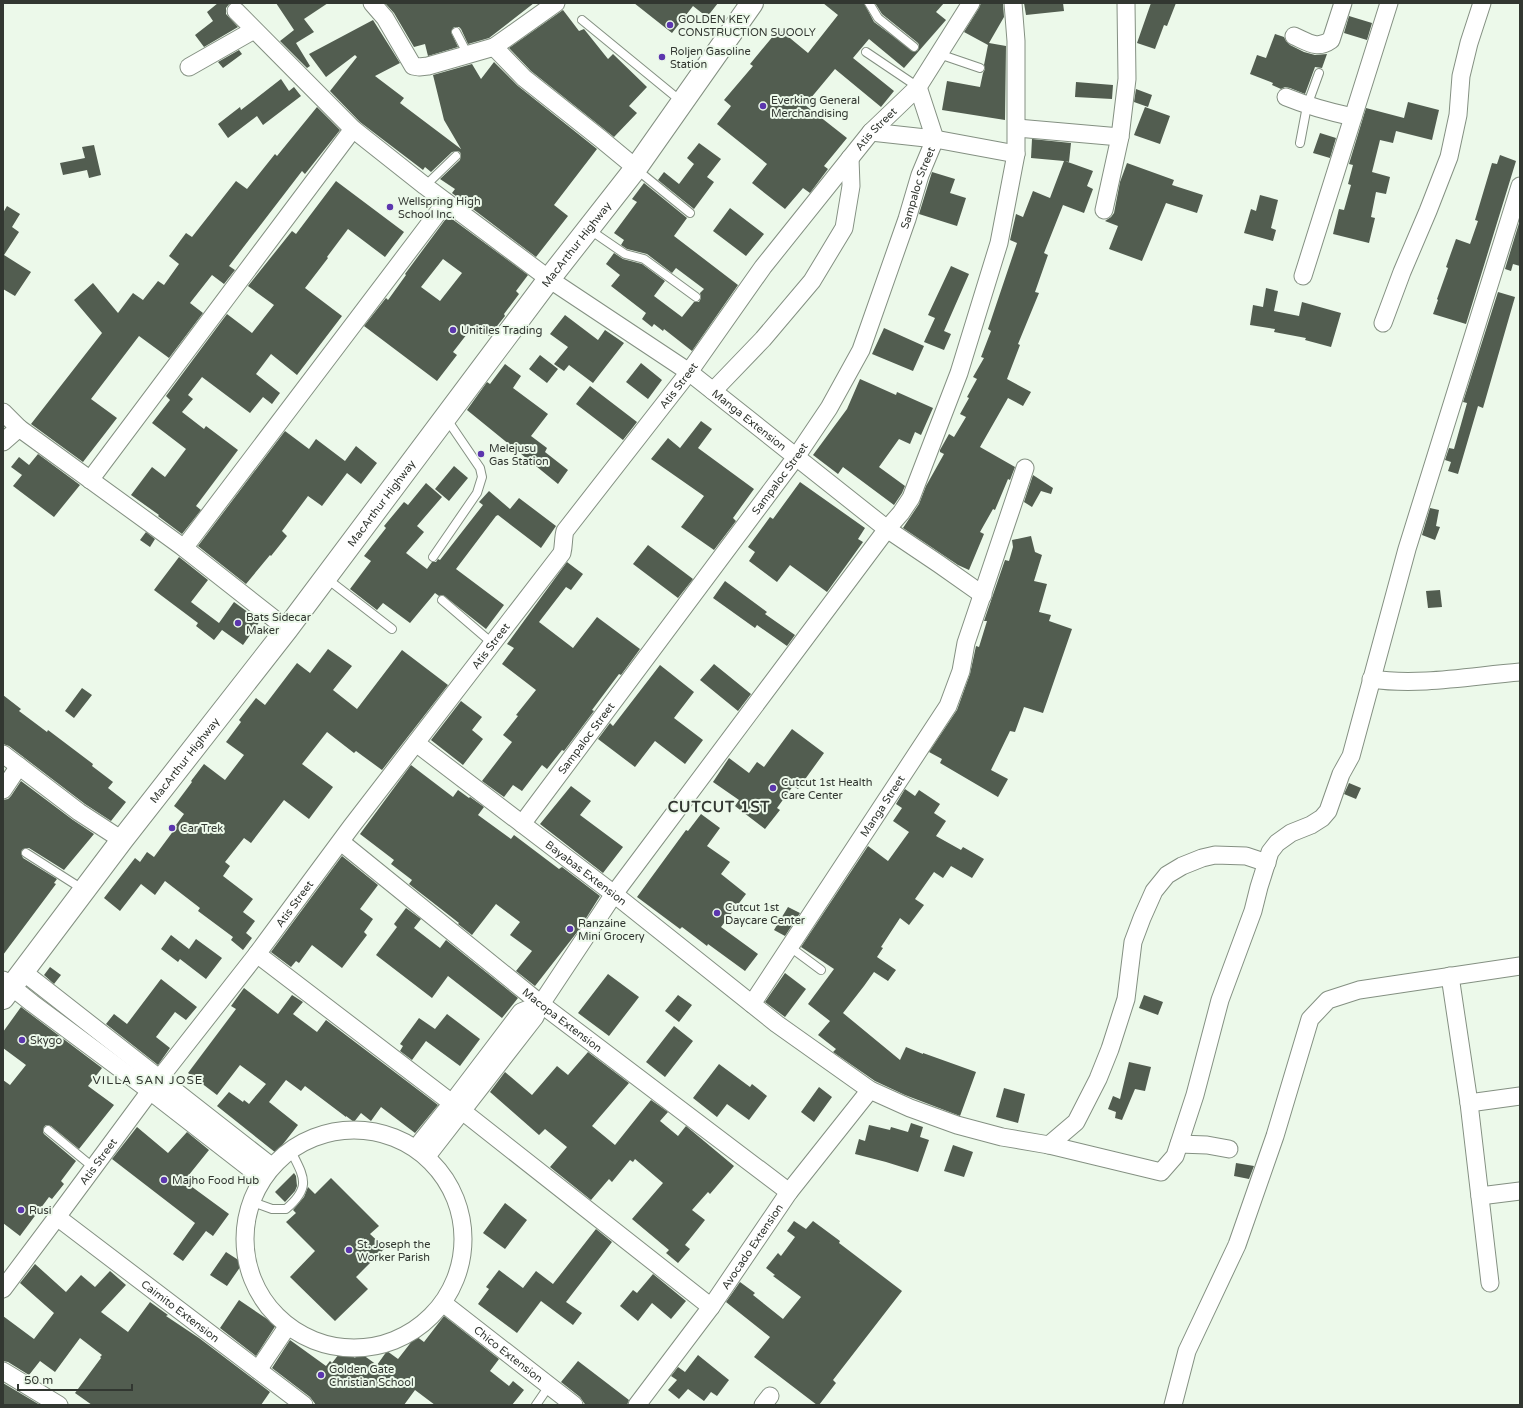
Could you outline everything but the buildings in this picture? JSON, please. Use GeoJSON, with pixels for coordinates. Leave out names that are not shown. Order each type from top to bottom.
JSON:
{"type":"FeatureCollection","features":[{"type":"Feature","properties":{"kind":"highway","name":"MacArthur Highway"},"geometry":{"type":"LineString","coordinates":[[10,984],[85,890],[122,840],[287,629],[549,279],[636,168],[752,3]]}},
{"type":"Feature","properties":{"kind":"street"},"geometry":{"type":"LineString","coordinates":[[372,3],[385,18],[413,66],[419,67],[428,66],[494,47],[556,3]]}},
{"type":"Feature","properties":{"kind":"street","name":"Atis Street"},"geometry":{"type":"LineString","coordinates":[[3,1289],[155,1085],[257,954],[492,643],[562,553],[565,531],[689,372],[763,267],[871,132],[918,87],[971,3]]}},
{"type":"Feature","properties":{"kind":"street"},"geometry":{"type":"LineString","coordinates":[[421,1152],[457,1107],[520,1012],[541,1004],[614,894],[887,529],[901,514],[911,498],[959,373],[999,243],[1016,154],[1016,41],[1013,3]]}},
{"type":"Feature","properties":{"kind":"street"},"geometry":{"type":"LineString","coordinates":[[1104,210],[1120,137],[1127,80],[1126,3]]}},
{"type":"Feature","properties":{"kind":"street"},"geometry":{"type":"LineString","coordinates":[[1294,36],[1315,46],[1327,43],[1331,40],[1343,3]]}},
{"type":"Feature","properties":{"kind":"street"},"geometry":{"type":"LineString","coordinates":[[1303,276],[1389,3]]}},
{"type":"Feature","properties":{"kind":"street"},"geometry":{"type":"LineString","coordinates":[[1383,323],[1449,157],[1458,116],[1461,76],[1469,43],[1482,3]]}},
{"type":"Feature","properties":{"kind":"street","name":"Manga Extension"},"geometry":{"type":"LineString","coordinates":[[236,11],[353,129],[425,186],[549,279],[689,372],[887,529],[983,595]]}},
{"type":"Feature","properties":{"kind":"street"},"geometry":{"type":"LineString","coordinates":[[189,67],[254,30]]}},
{"type":"Feature","properties":{"kind":"street"},"geometry":{"type":"LineString","coordinates":[[494,47],[524,78],[601,138],[636,168]]}},
{"type":"Feature","properties":{"kind":"street","name":"Sampaloc Street"},"geometry":{"type":"LineString","coordinates":[[522,824],[796,457],[829,408],[861,350],[907,219],[920,175],[935,139],[918,87]]}},
{"type":"Feature","properties":{"kind":"street"},"geometry":{"type":"LineString","coordinates":[[1286,97],[1307,106],[1353,117]]}},
{"type":"Feature","properties":{"kind":"street"},"geometry":{"type":"LineString","coordinates":[[1016,128],[1120,137]]}},
{"type":"Feature","properties":{"kind":"street"},"geometry":{"type":"LineString","coordinates":[[90,480],[353,129]]}},
{"type":"Feature","properties":{"kind":"street"},"geometry":{"type":"LineString","coordinates":[[871,132],[935,139],[1016,154]]}},
{"type":"Feature","properties":{"kind":"street"},"geometry":{"type":"LineString","coordinates":[[713,391],[763,339],[812,281],[844,228],[851,186],[850,158]]}},
{"type":"Feature","properties":{"kind":"street"},"geometry":{"type":"LineString","coordinates":[[1229,1150],[1207,1145],[1179,1144],[1195,1095],[1220,1000],[1253,911],[1258,887],[1270,852],[1277,843],[1291,833],[1312,825],[1322,818],[1328,811],[1341,774],[1351,756],[1407,549],[1520,186]]}},
{"type":"Feature","properties":{"kind":"street"},"geometry":{"type":"LineString","coordinates":[[184,548],[446,202]]}},
{"type":"Feature","properties":{"kind":"street"},"geometry":{"type":"LineString","coordinates":[[3,412],[19,428],[184,548],[287,629]]}},
{"type":"Feature","properties":{"kind":"street"},"geometry":{"type":"LineString","coordinates":[[3,442],[19,428]]}},
{"type":"Feature","properties":{"kind":"street","name":"Manga Street"},"geometry":{"type":"LineString","coordinates":[[752,1004],[948,706],[961,671],[966,643],[1025,468]]}},
{"type":"Feature","properties":{"kind":"street"},"geometry":{"type":"LineString","coordinates":[[1371,679],[1390,682],[1425,681],[1520,672]]}},
{"type":"Feature","properties":{"kind":"street","name":"Bayabas Extension"},"geometry":{"type":"LineString","coordinates":[[416,743],[614,894],[777,1024],[870,1090],[910,1108],[957,1125],[1002,1137],[1049,1145],[1160,1172],[1175,1156],[1179,1144]]}},
{"type":"Feature","properties":{"kind":"street"},"geometry":{"type":"LineString","coordinates":[[3,754],[79,812],[122,840]]}},
{"type":"Feature","properties":{"kind":"street"},"geometry":{"type":"LineString","coordinates":[[3,790],[19,766]]}},
{"type":"Feature","properties":{"kind":"street","name":"Macopa Extension"},"geometry":{"type":"LineString","coordinates":[[341,842],[541,1004],[789,1192]]}},
{"type":"Feature","properties":{"kind":"street"},"geometry":{"type":"LineString","coordinates":[[1049,1145],[1076,1122],[1098,1079],[1110,1049],[1126,999],[1133,942],[1154,891],[1167,875],[1182,866],[1202,858],[1215,855],[1246,856],[1267,863]]}},
{"type":"Feature","properties":{"kind":"street"},"geometry":{"type":"LineString","coordinates":[[257,954],[457,1107],[711,1307]]}},
{"type":"Feature","properties":{"kind":"street"},"geometry":{"type":"LineString","coordinates":[[1173,1405],[1187,1351],[1237,1245],[1275,1136],[1310,1019],[1328,1000],[1359,990],[1520,966]]}},
{"type":"Feature","properties":{"kind":"street"},"geometry":{"type":"LineString","coordinates":[[1450,976],[1469,1103],[1490,1283]]}},
{"type":"Feature","properties":{"kind":"street"},"geometry":{"type":"LineString","coordinates":[[10,984],[155,1085],[267,1172]]}},
{"type":"Feature","properties":{"kind":"street","name":"Avocado Extension"},"geometry":{"type":"LineString","coordinates":[[637,1405],[711,1307],[789,1192],[870,1090]]}},
{"type":"Feature","properties":{"kind":"street"},"geometry":{"type":"LineString","coordinates":[[1469,1103],[1520,1096]]}},
{"type":"Feature","properties":{"kind":"street"},"geometry":{"type":"LineString","coordinates":[[1074,1151],[1076,1122]]}},
{"type":"Feature","properties":{"kind":"street"},"geometry":{"type":"LineString","coordinates":[[353,1129],[386,1134],[421,1152],[448,1181],[460,1211],[464,1243],[458,1275],[443,1304],[418,1328],[387,1344],[352,1349],[318,1343],[287,1327],[263,1302],[248,1270],[243,1236],[250,1201],[267,1172],[290,1150],[320,1134],[353,1129]]}},
{"type":"Feature","properties":{"kind":"street"},"geometry":{"type":"LineString","coordinates":[[1480,1196],[1520,1191]]}},
{"type":"Feature","properties":{"kind":"street","name":"Caimito Extension"},"geometry":{"type":"LineString","coordinates":[[57,1217],[304,1405]]}},
{"type":"Feature","properties":{"kind":"street","name":"Chico Extension"},"geometry":{"type":"LineString","coordinates":[[443,1304],[574,1405]]}},
{"type":"Feature","properties":{"kind":"street"},"geometry":{"type":"LineString","coordinates":[[258,1370],[287,1327]]}},
{"type":"Feature","properties":{"kind":"street"},"geometry":{"type":"LineString","coordinates":[[3,1371],[59,1405]]}},
{"type":"Feature","properties":{"kind":"lane"},"geometry":{"type":"LineString","coordinates":[[870,3],[878,18],[914,47]]}},
{"type":"Feature","properties":{"kind":"lane"},"geometry":{"type":"LineString","coordinates":[[582,20],[683,103]]}},
{"type":"Feature","properties":{"kind":"lane"},"geometry":{"type":"LineString","coordinates":[[456,32],[468,55]]}},
{"type":"Feature","properties":{"kind":"lane"},"geometry":{"type":"LineString","coordinates":[[866,52],[918,87]]}},
{"type":"Feature","properties":{"kind":"lane"},"geometry":{"type":"LineString","coordinates":[[939,54],[980,68]]}},
{"type":"Feature","properties":{"kind":"lane"},"geometry":{"type":"LineString","coordinates":[[1300,143],[1307,106],[1318,73]]}},
{"type":"Feature","properties":{"kind":"lane"},"geometry":{"type":"LineString","coordinates":[[425,186],[456,156]]}},
{"type":"Feature","properties":{"kind":"lane"},"geometry":{"type":"LineString","coordinates":[[636,168],[690,213]]}},
{"type":"Feature","properties":{"kind":"lane"},"geometry":{"type":"LineString","coordinates":[[589,229],[625,254],[644,259],[696,297]]}},
{"type":"Feature","properties":{"kind":"lane"},"geometry":{"type":"LineString","coordinates":[[433,557],[477,493],[482,477],[480,468],[445,417]]}},
{"type":"Feature","properties":{"kind":"lane"},"geometry":{"type":"LineString","coordinates":[[325,577],[392,629]]}},
{"type":"Feature","properties":{"kind":"lane"},"geometry":{"type":"LineString","coordinates":[[442,600],[492,643]]}},
{"type":"Feature","properties":{"kind":"lane"},"geometry":{"type":"LineString","coordinates":[[26,853],[85,890]]}},
{"type":"Feature","properties":{"kind":"lane"},"geometry":{"type":"LineString","coordinates":[[790,947],[821,970]]}},
{"type":"Feature","properties":{"kind":"lane"},"geometry":{"type":"LineString","coordinates":[[48,1130],[94,1168]]}},
{"type":"Feature","properties":{"kind":"lane"},"geometry":{"type":"LineString","coordinates":[[250,1201],[272,1209],[286,1209],[300,1196],[302,1189],[302,1175],[290,1150]]}},
{"type":"Feature","properties":{"kind":"lane"},"geometry":{"type":"LineString","coordinates":[[536,1405],[549,1386]]}},
{"type":"Feature","properties":{"kind":"place","name":"GOLDEN KEY CONSTRUCTION SUOOLY"},"geometry":{"type":"Point","coordinates":[670,25]}},
{"type":"Feature","properties":{"kind":"place","name":"Roljen Gasoline Station"},"geometry":{"type":"Point","coordinates":[662,57]}},
{"type":"Feature","properties":{"kind":"place","name":"Everking General Merchandising"},"geometry":{"type":"Point","coordinates":[763,106]}},
{"type":"Feature","properties":{"kind":"place","name":"Wellspring High School Inc."},"geometry":{"type":"Point","coordinates":[390,207]}},
{"type":"Feature","properties":{"kind":"place","name":"Unitiles Trading"},"geometry":{"type":"Point","coordinates":[453,330]}},
{"type":"Feature","properties":{"kind":"place","name":"Melejusu Gas Station"},"geometry":{"type":"Point","coordinates":[481,454]}},
{"type":"Feature","properties":{"kind":"place","name":"Bats Sidecar Maker"},"geometry":{"type":"Point","coordinates":[238,623]}},
{"type":"Feature","properties":{"kind":"place","name":"Cutcut 1st Health Care Center"},"geometry":{"type":"Point","coordinates":[773,788]}},
{"type":"Feature","properties":{"kind":"place","name":"Car Trek"},"geometry":{"type":"Point","coordinates":[172,828]}},
{"type":"Feature","properties":{"kind":"place","name":"Cutcut 1st Daycare Center"},"geometry":{"type":"Point","coordinates":[717,913]}},
{"type":"Feature","properties":{"kind":"place","name":"Ranzaine Mini Grocery"},"geometry":{"type":"Point","coordinates":[570,929]}},
{"type":"Feature","properties":{"kind":"place","name":"Skygo"},"geometry":{"type":"Point","coordinates":[22,1040]}},
{"type":"Feature","properties":{"kind":"place","name":"Majho Food Hub"},"geometry":{"type":"Point","coordinates":[164,1180]}},
{"type":"Feature","properties":{"kind":"place","name":"Rusi"},"geometry":{"type":"Point","coordinates":[21,1210]}},
{"type":"Feature","properties":{"kind":"place","name":"St. Joseph the Worker Parish"},"geometry":{"type":"Point","coordinates":[349,1250]}},
{"type":"Feature","properties":{"kind":"place","name":"Golden Gate Christian School"},"geometry":{"type":"Point","coordinates":[321,1375]}},
{"type":"Feature","properties":{"kind":"district","name":"CUTCUT 1ST"},"geometry":{"type":"Point","coordinates":[719,807]}},
{"type":"Feature","properties":{"kind":"district","name":"VILLA SAN JOSE"},"geometry":{"type":"Point","coordinates":[148,1080]}}]}
